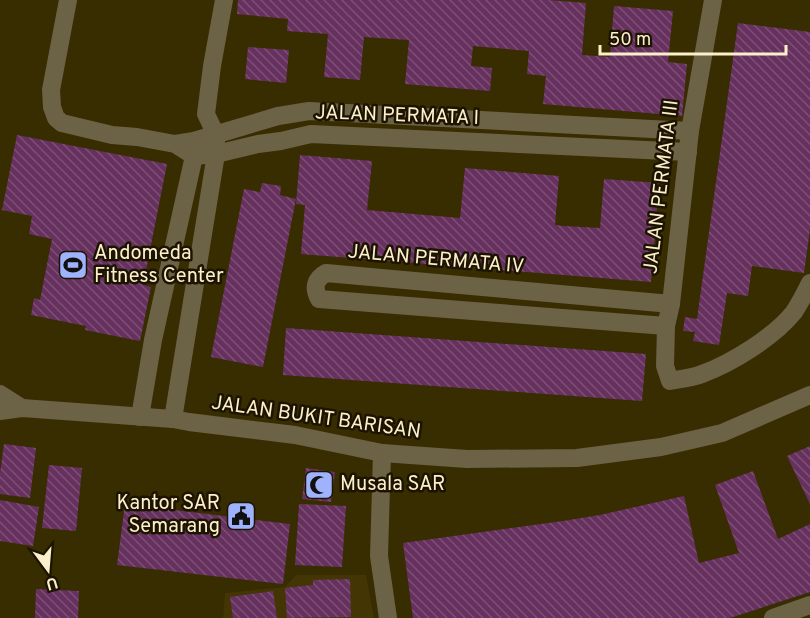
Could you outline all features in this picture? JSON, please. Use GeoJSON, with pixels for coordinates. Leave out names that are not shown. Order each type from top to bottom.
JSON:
{"type":"FeatureCollection","features":[{"type":"Feature","properties":{"kind":"street"},"geometry":{"type":"LineString","coordinates":[[68,0],[51,90],[52,107],[56,118],[62,123],[111,135],[137,137],[194,149]]}},
{"type":"Feature","properties":{"kind":"street"},"geometry":{"type":"LineString","coordinates":[[140,417],[153,340],[194,149],[206,114],[224,0]]}},
{"type":"Feature","properties":{"kind":"street","name":"JALAN PERMATA III"},"geometry":{"type":"LineString","coordinates":[[713,0],[690,131],[666,326],[665,366],[670,381],[703,374],[743,354],[778,329],[795,310],[810,283]]}},
{"type":"Feature","properties":{"kind":"street"},"geometry":{"type":"LineString","coordinates":[[309,111],[311,134]]}},
{"type":"Feature","properties":{"kind":"street","name":"JALAN PERMATA I"},"geometry":{"type":"LineString","coordinates":[[194,149],[216,135],[278,116],[309,111],[690,131]]}},
{"type":"Feature","properties":{"kind":"street"},"geometry":{"type":"LineString","coordinates":[[173,419],[216,154],[216,135],[206,114]]}},
{"type":"Feature","properties":{"kind":"street"},"geometry":{"type":"LineString","coordinates":[[513,143],[516,122]]}},
{"type":"Feature","properties":{"kind":"street","name":"JALAN PERMATA I"},"geometry":{"type":"LineString","coordinates":[[194,149],[216,154],[311,134],[688,152]]}},
{"type":"Feature","properties":{"kind":"street","name":"JALAN PERMATA IV"},"geometry":{"type":"LineString","coordinates":[[666,326],[319,299],[315,283],[320,276],[326,273],[670,304]]}},
{"type":"Feature","properties":{"kind":"street"},"geometry":{"type":"LineString","coordinates":[[487,312],[493,288]]}},
{"type":"Feature","properties":{"kind":"street","name":"JALAN BUKIT BARISAN"},"geometry":{"type":"LineString","coordinates":[[0,394],[22,408]]}},
{"type":"Feature","properties":{"kind":"street","name":"JALAN BUKIT BARISAN"},"geometry":{"type":"LineString","coordinates":[[0,411],[22,408],[173,419],[295,435],[382,453],[467,459],[577,458],[661,447],[723,433],[810,395]]}},
{"type":"Feature","properties":{"kind":"street"},"geometry":{"type":"LineString","coordinates":[[382,453],[379,555],[388,618]]}},
{"type":"Feature","properties":{"kind":"street"},"geometry":{"type":"LineString","coordinates":[[777,618],[810,605]]}},
{"type":"Feature","properties":{"kind":"shaded area"},"geometry":{"type":"Polygon","coordinates":[[[296,575],[366,575],[374,618],[223,618],[225,593],[285,587],[296,575]]]}},
{"type":"Feature","properties":{"kind":"building"},"geometry":{"type":"Polygon","coordinates":[[[238,0],[548,0],[586,3],[582,55],[610,57],[614,6],[673,11],[668,62],[687,64],[682,116],[543,104],[546,76],[527,74],[529,51],[473,46],[471,66],[492,68],[490,91],[405,84],[409,40],[364,37],[360,80],[324,77],[328,34],[287,31],[288,19],[237,14],[238,0]]]}},
{"type":"Feature","properties":{"kind":"building"},"geometry":{"type":"Polygon","coordinates":[[[738,23],[810,32],[810,229],[804,273],[752,266],[748,296],[727,293],[719,345],[693,341],[695,332],[683,331],[685,317],[697,319],[738,23]]]}},
{"type":"Feature","properties":{"kind":"building"},"geometry":{"type":"Polygon","coordinates":[[[248,47],[289,50],[286,83],[245,79],[248,47]]]}},
{"type":"Feature","properties":{"kind":"building"},"geometry":{"type":"Polygon","coordinates":[[[17,135],[167,164],[143,285],[151,287],[140,341],[85,330],[86,326],[31,315],[34,298],[40,300],[52,239],[29,234],[32,216],[2,210],[17,135]]]}},
{"type":"Feature","properties":{"kind":"building"},"geometry":{"type":"Polygon","coordinates":[[[300,155],[372,161],[367,210],[460,218],[465,168],[559,176],[555,225],[564,226],[600,228],[604,179],[659,183],[651,282],[301,254],[305,205],[296,204],[300,155]]]}},
{"type":"Feature","properties":{"kind":"building"},"geometry":{"type":"Polygon","coordinates":[[[262,183],[281,186],[280,195],[296,199],[263,367],[211,357],[244,189],[260,192],[262,183]]]}},
{"type":"Feature","properties":{"kind":"building"},"geometry":{"type":"Polygon","coordinates":[[[286,328],[646,354],[642,401],[283,375],[286,328]]]}},
{"type":"Feature","properties":{"kind":"building"},"geometry":{"type":"Polygon","coordinates":[[[4,444],[36,448],[30,498],[0,494],[4,444]]]}},
{"type":"Feature","properties":{"kind":"building"},"geometry":{"type":"Polygon","coordinates":[[[810,446],[810,504],[787,456],[810,446]]]}},
{"type":"Feature","properties":{"kind":"building"},"geometry":{"type":"Polygon","coordinates":[[[49,465],[82,468],[76,531],[42,528],[49,465]]]}},
{"type":"Feature","properties":{"kind":"building","name":"Musala SAR"},"geometry":{"type":"Polygon","coordinates":[[[306,468],[335,472],[331,502],[302,499],[306,468]]]}},
{"type":"Feature","properties":{"kind":"building"},"geometry":{"type":"Polygon","coordinates":[[[753,471],[778,539],[810,524],[810,592],[730,618],[413,618],[403,543],[600,515],[684,496],[699,563],[739,553],[715,485],[753,471]]]}},
{"type":"Feature","properties":{"kind":"building"},"geometry":{"type":"Polygon","coordinates":[[[0,500],[39,507],[33,546],[0,541],[0,500]]]}},
{"type":"Feature","properties":{"kind":"building"},"geometry":{"type":"Polygon","coordinates":[[[125,504],[290,524],[283,584],[117,565],[125,504]]]}},
{"type":"Feature","properties":{"kind":"building"},"geometry":{"type":"Polygon","coordinates":[[[299,504],[346,506],[342,567],[295,565],[299,504]]]}},
{"type":"Feature","properties":{"kind":"building"},"geometry":{"type":"Polygon","coordinates":[[[350,579],[351,617],[287,618],[285,588],[313,585],[313,580],[350,579]]]}},
{"type":"Feature","properties":{"kind":"building"},"geometry":{"type":"Polygon","coordinates":[[[36,589],[79,591],[78,618],[35,618],[36,589]]]}},
{"type":"Feature","properties":{"kind":"building"},"geometry":{"type":"Polygon","coordinates":[[[273,591],[277,618],[233,618],[230,597],[273,591]]]}},
{"type":"Feature","properties":{"kind":"place","name":"Andomeda Fitness Center"},"geometry":{"type":"Point","coordinates":[73,265]}},
{"type":"Feature","properties":{"kind":"place","name":"Musala SAR"},"geometry":{"type":"Point","coordinates":[319,485]}},
{"type":"Feature","properties":{"kind":"place","name":"Kantor SAR Semarang"},"geometry":{"type":"Point","coordinates":[241,516]}}]}
